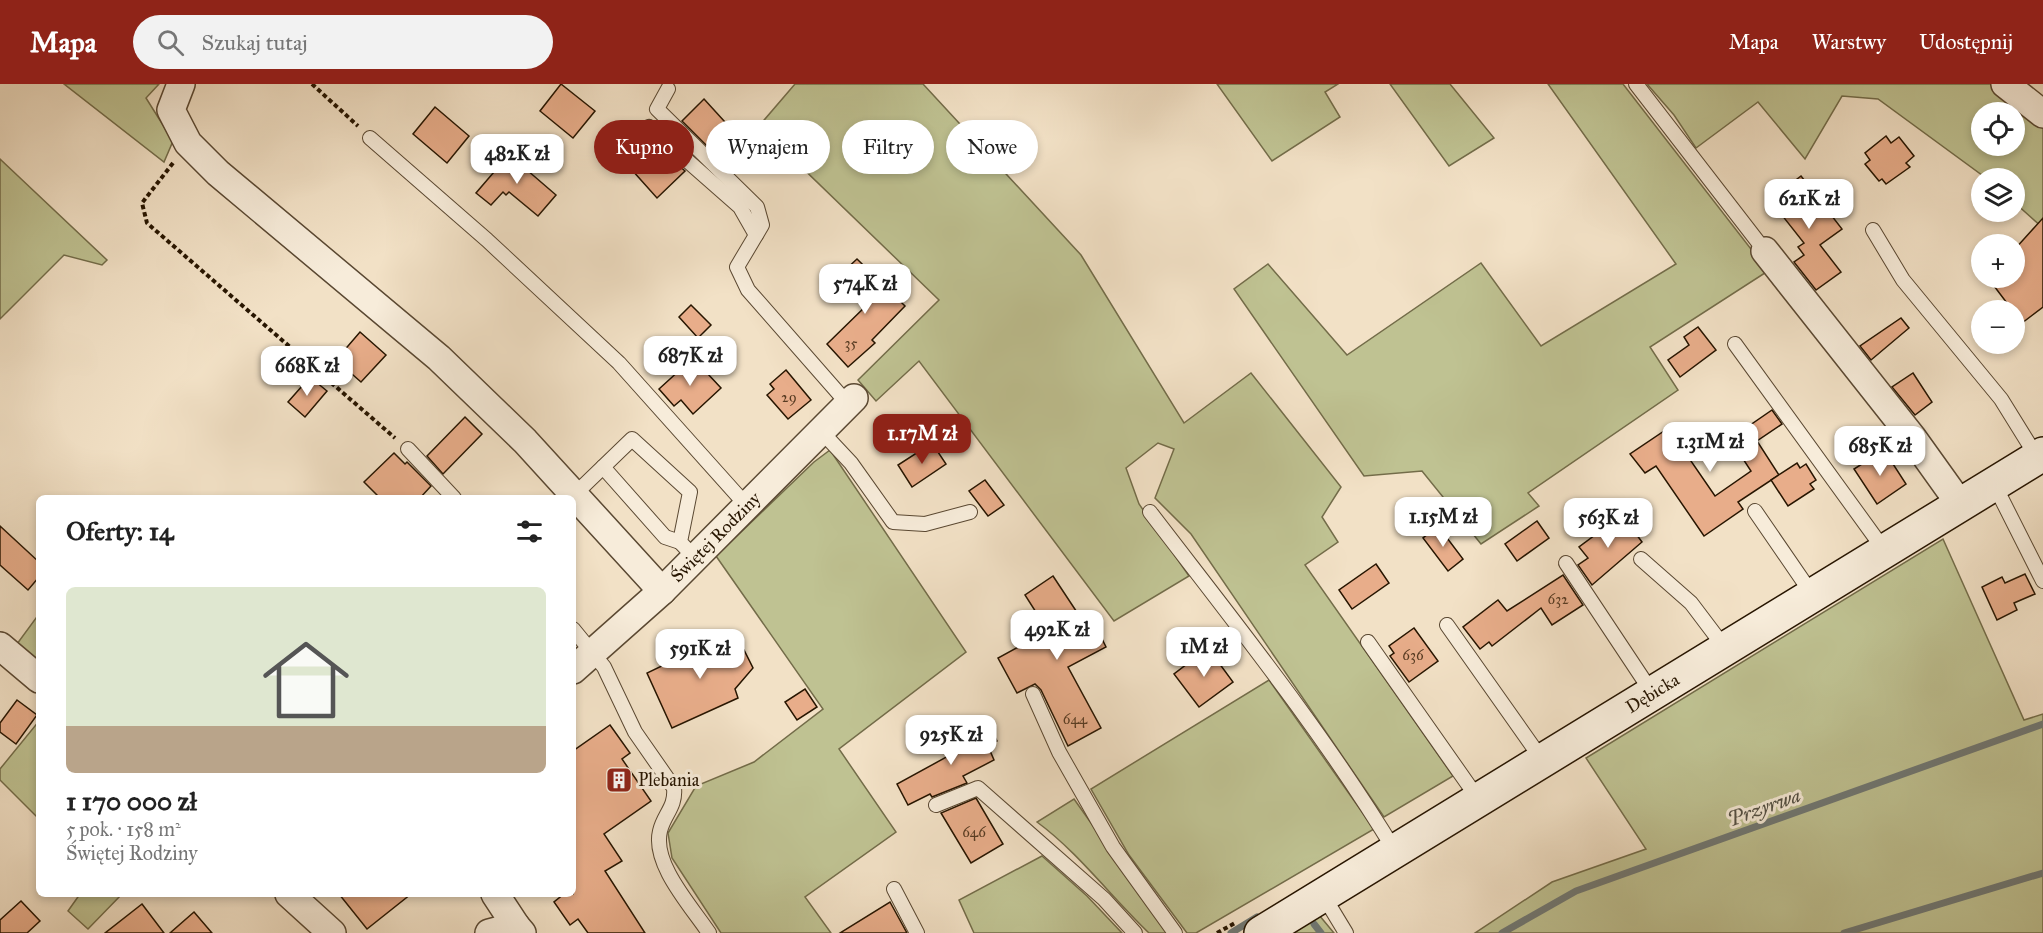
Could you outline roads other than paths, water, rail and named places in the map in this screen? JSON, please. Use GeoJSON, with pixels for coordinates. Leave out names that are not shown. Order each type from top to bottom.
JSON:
{"type":"FeatureCollection","features":[{"type":"Feature","properties":{"kind":"street"},"geometry":{"type":"LineString","coordinates":[[181,84],[171,110],[188,143],[218,172],[439,358],[525,441],[574,495]]}},
{"type":"Feature","properties":{"kind":"street"},"geometry":{"type":"LineString","coordinates":[[2005,84],[2043,114]]}},
{"type":"Feature","properties":{"kind":"street"},"geometry":{"type":"LineString","coordinates":[[1765,251],[1912,437],[1960,504]]}},
{"type":"Feature","properties":{"kind":"street","name":"Świętej Rodziny"},"geometry":{"type":"LineString","coordinates":[[582,662],[662,591],[688,550],[747,506],[851,401]]}},
{"type":"Feature","properties":{"kind":"street","name":"Dębicka"},"geometry":{"type":"LineString","coordinates":[[1261,933],[2040,456]]}},
{"type":"Feature","properties":{"kind":"street"},"geometry":{"type":"LineString","coordinates":[[576,497],[662,591]]}},
{"type":"Feature","properties":{"kind":"street"},"geometry":{"type":"LineString","coordinates":[[0,646],[36,676]]}},
{"type":"Feature","properties":{"kind":"street"},"geometry":{"type":"LineString","coordinates":[[292,897],[332,933]]}},
{"type":"Feature","properties":{"kind":"street"},"geometry":{"type":"LineString","coordinates":[[489,933],[519,929],[497,897]]}},
{"type":"Feature","properties":{"kind":"lane"},"geometry":{"type":"LineString","coordinates":[[1636,84],[1765,251]]}},
{"type":"Feature","properties":{"kind":"lane"},"geometry":{"type":"LineString","coordinates":[[668,89],[657,109],[758,207],[762,225],[737,267],[748,290],[851,401]]}},
{"type":"Feature","properties":{"kind":"lane"},"geometry":{"type":"LineString","coordinates":[[370,138],[487,240],[619,363],[747,506]]}},
{"type":"Feature","properties":{"kind":"lane"},"geometry":{"type":"LineString","coordinates":[[694,167],[740,207],[756,235]]}},
{"type":"Feature","properties":{"kind":"lane"},"geometry":{"type":"LineString","coordinates":[[1872,230],[1903,280],[2001,399],[2040,456]]}},
{"type":"Feature","properties":{"kind":"lane"},"geometry":{"type":"LineString","coordinates":[[1735,344],[1885,551]]}},
{"type":"Feature","properties":{"kind":"lane"},"geometry":{"type":"LineString","coordinates":[[821,431],[851,463],[893,522],[925,524],[970,512]]}},
{"type":"Feature","properties":{"kind":"lane"},"geometry":{"type":"LineString","coordinates":[[574,495],[603,467],[632,439],[690,492],[688,550],[665,537],[603,467]]}},
{"type":"Feature","properties":{"kind":"lane"},"geometry":{"type":"LineString","coordinates":[[408,449],[451,495]]}},
{"type":"Feature","properties":{"kind":"lane"},"geometry":{"type":"LineString","coordinates":[[1994,484],[2043,581]]}},
{"type":"Feature","properties":{"kind":"lane"},"geometry":{"type":"LineString","coordinates":[[1755,511],[1812,594]]}},
{"type":"Feature","properties":{"kind":"lane"},"geometry":{"type":"LineString","coordinates":[[1150,513],[1290,695],[1366,804],[1395,852]]}},
{"type":"Feature","properties":{"kind":"lane"},"geometry":{"type":"LineString","coordinates":[[1641,560],[1691,603],[1725,648]]}},
{"type":"Feature","properties":{"kind":"lane"},"geometry":{"type":"LineString","coordinates":[[1566,563],[1653,694]]}},
{"type":"Feature","properties":{"kind":"lane"},"geometry":{"type":"LineString","coordinates":[[1447,625],[1543,761]]}},
{"type":"Feature","properties":{"kind":"lane"},"geometry":{"type":"LineString","coordinates":[[576,640],[582,662],[603,667],[635,732],[674,788],[675,797],[670,813],[663,821],[659,834],[661,861],[709,933]]}},
{"type":"Feature","properties":{"kind":"lane"},"geometry":{"type":"LineString","coordinates":[[1368,642],[1479,800]]}},
{"type":"Feature","properties":{"kind":"lane"},"geometry":{"type":"LineString","coordinates":[[1034,694],[1059,752],[1113,847],[1175,933]]}},
{"type":"Feature","properties":{"kind":"lane"},"geometry":{"type":"LineString","coordinates":[[936,805],[978,788],[1104,899],[1135,933]]}},
{"type":"Feature","properties":{"kind":"lane"},"geometry":{"type":"LineString","coordinates":[[894,889],[917,933]]}},
{"type":"Feature","properties":{"kind":"lane"},"geometry":{"type":"LineString","coordinates":[[1323,895],[1346,933]]}},
{"type":"Feature","properties":{"kind":"waterway","name":"Przyrwa"},"geometry":{"type":"LineString","coordinates":[[1502,933],[1576,891],[2043,724]]}},
{"type":"Feature","properties":{"kind":"waterway"},"geometry":{"type":"LineString","coordinates":[[1844,933],[2043,873]]}},
{"type":"Feature","properties":{"kind":"waterway"},"geometry":{"type":"LineString","coordinates":[[1231,933],[1257,917]]}},
{"type":"Feature","properties":{"kind":"waterway"},"geometry":{"type":"LineString","coordinates":[[1314,924],[1321,933]]}},
{"type":"Feature","properties":{"kind":"place","name":"Plebania"},"geometry":{"type":"Point","coordinates":[619,780]}}]}
